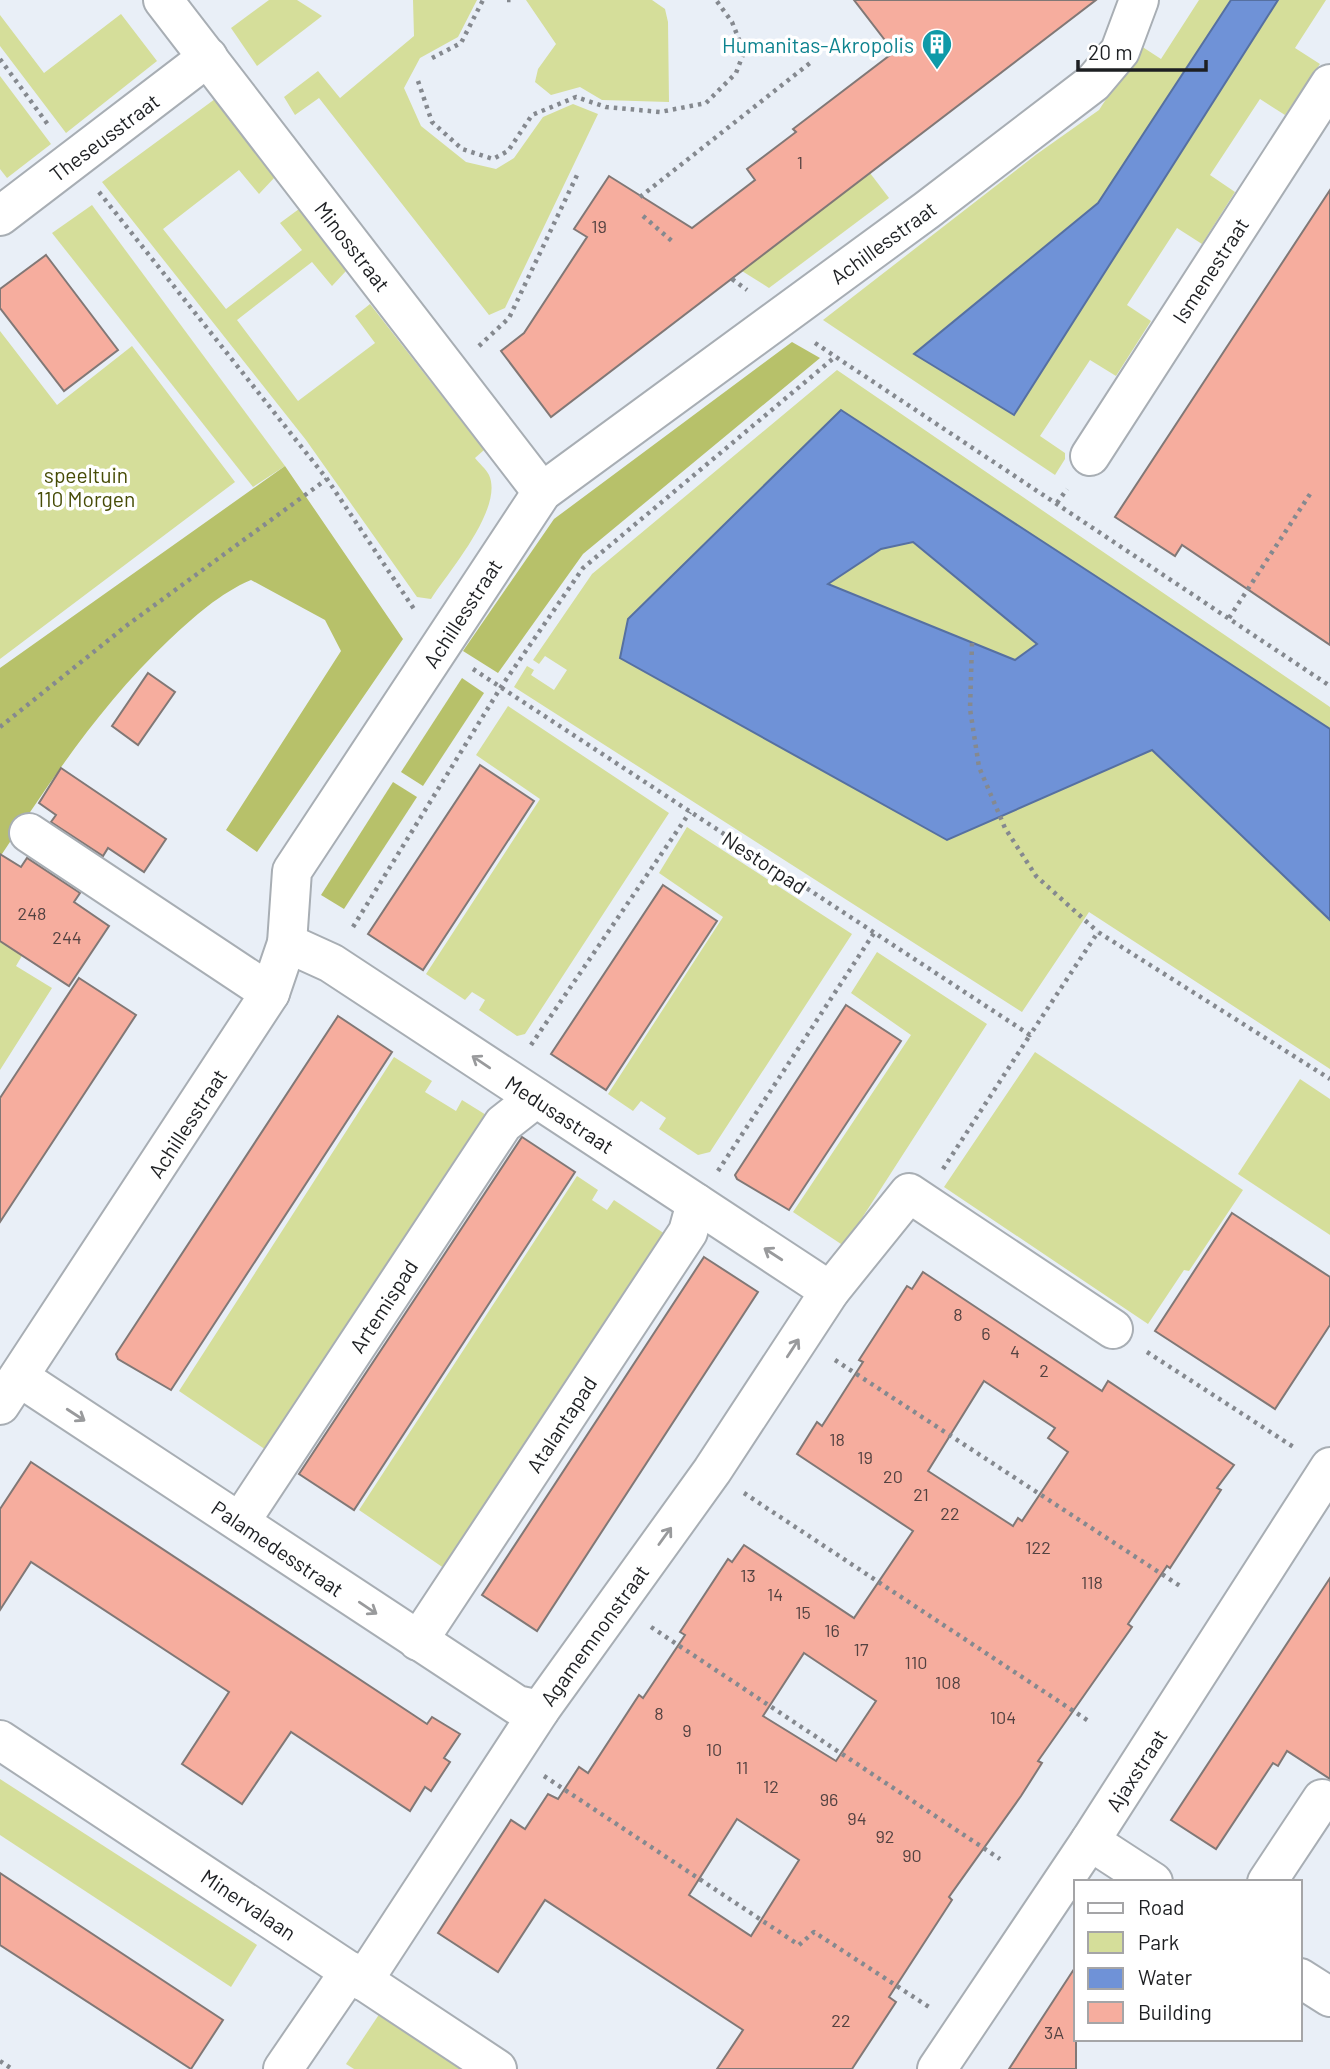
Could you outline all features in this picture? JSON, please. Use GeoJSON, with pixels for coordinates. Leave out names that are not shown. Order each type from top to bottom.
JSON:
{"type":"FeatureCollection","features":[{"type":"Feature","properties":{"kind":"street","name":"Minosstraat"},"geometry":{"type":"LineString","coordinates":[[163,0],[542,492]]}},
{"type":"Feature","properties":{"kind":"street","name":"Achillesstraat"},"geometry":{"type":"LineString","coordinates":[[9,1391],[270,993],[286,943],[292,871],[542,492],[783,316],[1093,83],[1120,51],[1139,0]]}},
{"type":"Feature","properties":{"kind":"street","name":"Theseusstraat"},"geometry":{"type":"LineString","coordinates":[[0,216],[208,57]]}},
{"type":"Feature","properties":{"kind":"street","name":"Ismenestraat"},"geometry":{"type":"LineString","coordinates":[[1090,456],[1330,84]]}},
{"type":"Feature","properties":{"kind":"street"},"geometry":{"type":"LineString","coordinates":[[29,832],[270,993]]}},
{"type":"Feature","properties":{"kind":"street","name":"Medusastraat"},"geometry":{"type":"LineString","coordinates":[[286,943],[331,963],[831,1291]]}},
{"type":"Feature","properties":{"kind":"street","name":"Artemispad"},"geometry":{"type":"LineString","coordinates":[[240,1522],[503,1124],[536,1098]]}},
{"type":"Feature","properties":{"kind":"street"},"geometry":{"type":"LineString","coordinates":[[831,1291],[909,1194],[1113,1329]]}},
{"type":"Feature","properties":{"kind":"street","name":"Atalantapad"},"geometry":{"type":"LineString","coordinates":[[418,1641],[688,1232],[696,1203]]}},
{"type":"Feature","properties":{"kind":"street","name":"Agamemnonstraat"},"geometry":{"type":"LineString","coordinates":[[283,2069],[356,1976],[540,1710],[712,1471],[831,1291]]}},
{"type":"Feature","properties":{"kind":"street","name":"Palamedesstraat"},"geometry":{"type":"LineString","coordinates":[[9,1391],[240,1522],[517,1705],[540,1710]]}},
{"type":"Feature","properties":{"kind":"street","name":"Ajaxstraat"},"geometry":{"type":"LineString","coordinates":[[937,2069],[1090,1841],[1329,1468]]}},
{"type":"Feature","properties":{"kind":"street","name":"Minervalaan"},"geometry":{"type":"LineString","coordinates":[[0,1740],[497,2069]]}},
{"type":"Feature","properties":{"kind":"street"},"geometry":{"type":"LineString","coordinates":[[1268,1880],[1322,1799]]}},
{"type":"Feature","properties":{"kind":"street"},"geometry":{"type":"LineString","coordinates":[[1090,1841],[1150,1880]]}},
{"type":"Feature","properties":{"kind":"street"},"geometry":{"type":"LineString","coordinates":[[1302,1979],[1330,1997]]}},
{"type":"Feature","properties":{"kind":"path"},"geometry":{"type":"LineString","coordinates":[[432,58],[461,43],[483,0]]}},
{"type":"Feature","properties":{"kind":"path"},"geometry":{"type":"LineString","coordinates":[[507,0],[515,0]]}},
{"type":"Feature","properties":{"kind":"path"},"geometry":{"type":"LineString","coordinates":[[418,81],[432,122],[462,149],[493,159],[508,151],[531,115],[576,97],[606,107],[660,112],[706,103],[736,73],[744,52],[732,22],[716,0]]}},
{"type":"Feature","properties":{"kind":"path"},"geometry":{"type":"LineString","coordinates":[[0,59],[74,160],[327,479],[440,647]]}},
{"type":"Feature","properties":{"kind":"path"},"geometry":{"type":"LineString","coordinates":[[640,197],[810,64]]}},
{"type":"Feature","properties":{"kind":"path"},"geometry":{"type":"LineString","coordinates":[[450,372],[509,318],[579,171]]}},
{"type":"Feature","properties":{"kind":"path"},"geometry":{"type":"LineString","coordinates":[[643,216],[673,242]]}},
{"type":"Feature","properties":{"kind":"path"},"geometry":{"type":"LineString","coordinates":[[783,316],[835,357],[1330,685]]}},
{"type":"Feature","properties":{"kind":"path"},"geometry":{"type":"LineString","coordinates":[[331,963],[501,687],[583,568],[835,357]]}},
{"type":"Feature","properties":{"kind":"path"},"geometry":{"type":"LineString","coordinates":[[0,727],[126,626],[327,479]]}},
{"type":"Feature","properties":{"kind":"path"},"geometry":{"type":"LineString","coordinates":[[1229,618],[1312,491]]}},
{"type":"Feature","properties":{"kind":"path"},"geometry":{"type":"LineString","coordinates":[[972,643],[970,709],[979,767],[1005,828],[1036,876],[1098,932],[1330,1079]]}},
{"type":"Feature","properties":{"kind":"path","name":"Nestorpad"},"geometry":{"type":"LineString","coordinates":[[501,687],[1030,1035]]}},
{"type":"Feature","properties":{"kind":"path"},"geometry":{"type":"LineString","coordinates":[[536,1098],[524,1056],[690,812]]}},
{"type":"Feature","properties":{"kind":"path"},"geometry":{"type":"LineString","coordinates":[[909,1194],[938,1177],[1098,932]]}},
{"type":"Feature","properties":{"kind":"path"},"geometry":{"type":"LineString","coordinates":[[696,1203],[874,933]]}},
{"type":"Feature","properties":{"kind":"path"},"geometry":{"type":"LineString","coordinates":[[1113,1329],[1329,1468]]}},
{"type":"Feature","properties":{"kind":"path"},"geometry":{"type":"LineString","coordinates":[[830,1356],[1180,1586]]}},
{"type":"Feature","properties":{"kind":"path"},"geometry":{"type":"LineString","coordinates":[[712,1471],[1090,1722]]}},
{"type":"Feature","properties":{"kind":"path"},"geometry":{"type":"LineString","coordinates":[[650,1626],[1000,1859]]}},
{"type":"Feature","properties":{"kind":"path"},"geometry":{"type":"LineString","coordinates":[[511,1755],[799,1945],[814,1932],[964,2030]]}},
{"type":"Feature","properties":{"kind":"path"},"geometry":{"type":"LineString","coordinates":[[0,2061],[12,2069]]}},
{"type":"Feature","properties":{"kind":"green space"},"geometry":{"type":"Polygon","coordinates":[[[269,0],[297,0],[322,16],[257,66],[231,28],[269,0]]]}},
{"type":"Feature","properties":{"kind":"green space"},"geometry":{"type":"Polygon","coordinates":[[[413,0],[477,0],[458,37],[420,58],[404,88],[421,126],[466,162],[496,169],[514,158],[543,117],[573,104],[598,114],[505,308],[489,315],[319,98],[295,115],[284,97],[318,71],[340,98],[414,36],[413,0]]]}},
{"type":"Feature","properties":{"kind":"green space"},"geometry":{"type":"Polygon","coordinates":[[[526,0],[652,0],[665,9],[668,22],[669,102],[602,100],[580,87],[551,95],[535,82],[538,69],[556,44],[526,0]]]}},
{"type":"Feature","properties":{"kind":"green space"},"geometry":{"type":"Polygon","coordinates":[[[1199,0],[1231,0],[1098,203],[914,354],[1014,415],[1278,0],[1326,0],[1295,48],[1320,64],[1285,115],[1260,99],[1210,175],[1235,192],[1202,244],[1177,228],[1127,305],[1151,321],[1116,376],[1090,360],[1040,436],[1065,453],[1065,459],[1055,475],[823,320],[1037,154],[1099,110],[1141,46],[1161,59],[1199,0]]]}},
{"type":"Feature","properties":{"kind":"green space"},"geometry":{"type":"Polygon","coordinates":[[[121,14],[157,61],[66,133],[0,46],[0,15],[44,73],[121,14]]]}},
{"type":"Feature","properties":{"kind":"green space"},"geometry":{"type":"Polygon","coordinates":[[[0,76],[51,144],[7,178],[0,169],[0,76]]]}},
{"type":"Feature","properties":{"kind":"green space"},"geometry":{"type":"Polygon","coordinates":[[[215,99],[275,177],[259,194],[239,170],[163,229],[226,309],[302,250],[280,223],[299,209],[346,271],[332,286],[312,262],[237,320],[298,401],[375,343],[355,316],[370,304],[484,450],[475,458],[489,475],[492,489],[489,504],[472,539],[431,599],[417,597],[306,440],[102,182],[215,99]]]}},
{"type":"Feature","properties":{"kind":"green space"},"geometry":{"type":"Polygon","coordinates":[[[870,173],[889,198],[769,288],[742,271],[870,173]]]}},
{"type":"Feature","properties":{"kind":"green space"},"geometry":{"type":"Polygon","coordinates":[[[92,205],[285,466],[253,487],[52,233],[92,205]]]}},
{"type":"Feature","properties":{"kind":"green space","name":"speeltuin 110 Morgen"},"geometry":{"type":"Polygon","coordinates":[[[0,331],[57,405],[132,346],[235,482],[0,659],[0,331]]]}},
{"type":"Feature","properties":{"kind":"green space"},"geometry":{"type":"Polygon","coordinates":[[[792,342],[820,358],[583,554],[498,673],[463,651],[554,519],[792,342]]]}},
{"type":"Feature","properties":{"kind":"green space"},"geometry":{"type":"Polygon","coordinates":[[[837,370],[1330,707],[1330,729],[841,410],[628,619],[947,840],[1152,750],[1330,920],[1330,1069],[1089,912],[1022,1012],[514,687],[527,666],[534,670],[531,675],[554,690],[567,670],[545,656],[539,664],[533,660],[592,574],[837,370]]]}},
{"type":"Feature","properties":{"kind":"green space"},"geometry":{"type":"Polygon","coordinates":[[[285,466],[403,639],[257,852],[226,830],[341,651],[325,620],[251,580],[198,614],[144,664],[99,716],[0,857],[0,668],[285,466]]]}},
{"type":"Feature","properties":{"kind":"green space"},"geometry":{"type":"Polygon","coordinates":[[[913,541],[1037,644],[1015,661],[827,584],[881,549],[913,541]]]}},
{"type":"Feature","properties":{"kind":"green space"},"geometry":{"type":"Polygon","coordinates":[[[462,678],[484,693],[423,786],[401,772],[462,678]]]}},
{"type":"Feature","properties":{"kind":"green space"},"geometry":{"type":"Polygon","coordinates":[[[508,706],[669,813],[525,1034],[517,1036],[479,1010],[485,1000],[472,992],[465,1000],[426,974],[540,799],[476,755],[508,706]]]}},
{"type":"Feature","properties":{"kind":"green space"},"geometry":{"type":"Polygon","coordinates":[[[393,782],[417,797],[344,909],[321,895],[393,782]]]}},
{"type":"Feature","properties":{"kind":"green space"},"geometry":{"type":"Polygon","coordinates":[[[687,827],[852,934],[710,1152],[698,1155],[659,1129],[666,1118],[641,1101],[633,1111],[608,1094],[723,917],[659,873],[687,827]]]}},
{"type":"Feature","properties":{"kind":"green space"},"geometry":{"type":"Polygon","coordinates":[[[0,911],[34,935],[16,966],[52,988],[0,1070],[0,911]]]}},
{"type":"Feature","properties":{"kind":"green space"},"geometry":{"type":"Polygon","coordinates":[[[877,952],[987,1024],[844,1246],[793,1212],[911,1035],[851,993],[877,952]]]}},
{"type":"Feature","properties":{"kind":"green space"},"geometry":{"type":"Polygon","coordinates":[[[1035,1052],[1243,1190],[1189,1271],[1184,1270],[1148,1324],[944,1187],[1035,1052]]]}},
{"type":"Feature","properties":{"kind":"green space"},"geometry":{"type":"Polygon","coordinates":[[[394,1057],[432,1081],[425,1092],[456,1111],[462,1100],[491,1118],[269,1452],[179,1391],[394,1057]]]}},
{"type":"Feature","properties":{"kind":"green space"},"geometry":{"type":"Polygon","coordinates":[[[1300,1079],[1330,1099],[1330,1235],[1238,1174],[1300,1079]]]}},
{"type":"Feature","properties":{"kind":"green space"},"geometry":{"type":"Polygon","coordinates":[[[577,1176],[598,1190],[592,1200],[607,1210],[614,1200],[671,1238],[454,1575],[359,1510],[577,1176]]]}},
{"type":"Feature","properties":{"kind":"green space"},"geometry":{"type":"Polygon","coordinates":[[[0,1779],[257,1945],[231,1987],[0,1835],[0,1779]]]}},
{"type":"Feature","properties":{"kind":"green space"},"geometry":{"type":"Polygon","coordinates":[[[382,2010],[472,2069],[354,2069],[346,2064],[382,2010]]]}},
{"type":"Feature","properties":{"kind":"water"},"geometry":{"type":"Polygon","coordinates":[[[1231,0],[1278,0],[1014,415],[914,354],[1098,203],[1231,0]]]}},
{"type":"Feature","properties":{"kind":"water"},"geometry":{"type":"Polygon","coordinates":[[[841,410],[1330,729],[1330,920],[1152,750],[947,840],[620,658],[628,619],[841,410]],[[913,542],[881,549],[828,584],[1015,660],[1037,644],[913,542]]]}},
{"type":"Feature","properties":{"kind":"building"},"geometry":{"type":"Polygon","coordinates":[[[854,0],[1096,0],[551,417],[501,351],[524,333],[587,237],[574,229],[609,176],[692,228],[755,180],[747,169],[796,132],[793,129],[894,52],[854,0]]]}},
{"type":"Feature","properties":{"kind":"building"},"geometry":{"type":"Polygon","coordinates":[[[1330,190],[1330,645],[1182,545],[1175,556],[1115,517],[1330,190]]]}},
{"type":"Feature","properties":{"kind":"building"},"geometry":{"type":"Polygon","coordinates":[[[46,255],[118,350],[64,391],[0,308],[0,289],[46,255]]]}},
{"type":"Feature","properties":{"kind":"building"},"geometry":{"type":"Polygon","coordinates":[[[148,673],[175,692],[138,745],[112,726],[148,673]]]}},
{"type":"Feature","properties":{"kind":"building"},"geometry":{"type":"Polygon","coordinates":[[[480,765],[534,801],[423,970],[368,934],[480,765]]]}},
{"type":"Feature","properties":{"kind":"building"},"geometry":{"type":"Polygon","coordinates":[[[61,768],[166,839],[144,872],[108,848],[103,856],[51,822],[56,815],[39,803],[61,768]]]}},
{"type":"Feature","properties":{"kind":"building"},"geometry":{"type":"Polygon","coordinates":[[[0,854],[21,867],[27,858],[80,893],[74,902],[109,926],[69,986],[0,941],[0,854]]]}},
{"type":"Feature","properties":{"kind":"building"},"geometry":{"type":"Polygon","coordinates":[[[663,885],[717,921],[606,1090],[551,1054],[663,885]]]}},
{"type":"Feature","properties":{"kind":"building"},"geometry":{"type":"Polygon","coordinates":[[[79,978],[136,1015],[0,1222],[0,1098],[79,978]]]}},
{"type":"Feature","properties":{"kind":"building"},"geometry":{"type":"Polygon","coordinates":[[[846,1005],[901,1041],[789,1210],[737,1179],[735,1175],[846,1005]]]}},
{"type":"Feature","properties":{"kind":"building"},"geometry":{"type":"Polygon","coordinates":[[[338,1016],[392,1052],[171,1390],[118,1359],[116,1354],[338,1016]]]}},
{"type":"Feature","properties":{"kind":"building"},"geometry":{"type":"Polygon","coordinates":[[[522,1137],[575,1172],[354,1510],[299,1474],[522,1137]]]}},
{"type":"Feature","properties":{"kind":"building"},"geometry":{"type":"Polygon","coordinates":[[[1232,1213],[1330,1277],[1330,1325],[1275,1409],[1155,1331],[1232,1213]]]}},
{"type":"Feature","properties":{"kind":"building"},"geometry":{"type":"Polygon","coordinates":[[[704,1257],[758,1292],[537,1631],[482,1595],[704,1257]]]}},
{"type":"Feature","properties":{"kind":"building"},"geometry":{"type":"Polygon","coordinates":[[[923,1272],[1102,1391],[1108,1381],[1234,1465],[1217,1488],[1221,1490],[1170,1568],[1167,1566],[1128,1624],[1132,1627],[1038,1761],[1042,1763],[1021,1796],[949,1897],[952,1900],[889,1997],[896,2002],[852,2069],[717,2069],[743,2030],[545,1900],[498,1972],[438,1933],[511,1820],[525,1829],[548,1794],[558,1799],[579,1767],[588,1773],[639,1695],[643,1698],[685,1635],[680,1632],[728,1559],[732,1562],[744,1545],[854,1618],[913,1531],[797,1454],[817,1422],[822,1426],[863,1362],[859,1360],[907,1286],[912,1289],[923,1272]],[[984,1381],[928,1471],[1013,1526],[1018,1518],[1022,1521],[1068,1452],[1048,1438],[1055,1428],[984,1381]],[[804,1653],[763,1716],[836,1761],[876,1701],[804,1653]],[[737,1819],[689,1895],[751,1936],[799,1860],[737,1819]]]}},
{"type":"Feature","properties":{"kind":"building"},"geometry":{"type":"Polygon","coordinates":[[[31,1462],[427,1724],[432,1717],[460,1734],[444,1758],[450,1762],[431,1791],[425,1787],[410,1811],[291,1732],[242,1804],[182,1764],[229,1692],[31,1562],[0,1610],[0,1509],[31,1462]]]}},
{"type":"Feature","properties":{"kind":"building"},"geometry":{"type":"Polygon","coordinates":[[[1330,1578],[1330,1779],[1287,1751],[1278,1766],[1273,1763],[1216,1849],[1171,1820],[1330,1578]]]}},
{"type":"Feature","properties":{"kind":"building"},"geometry":{"type":"Polygon","coordinates":[[[0,1873],[223,2020],[191,2069],[0,1945],[0,1873]]]}},
{"type":"Feature","properties":{"kind":"building"},"geometry":{"type":"Polygon","coordinates":[[[1074,1969],[1076,2069],[1009,2069],[1074,1969]]]}},
{"type":"Feature","properties":{"kind":"place","name":"Humanitas-Akropolis"},"geometry":{"type":"Point","coordinates":[937,71]}}]}
